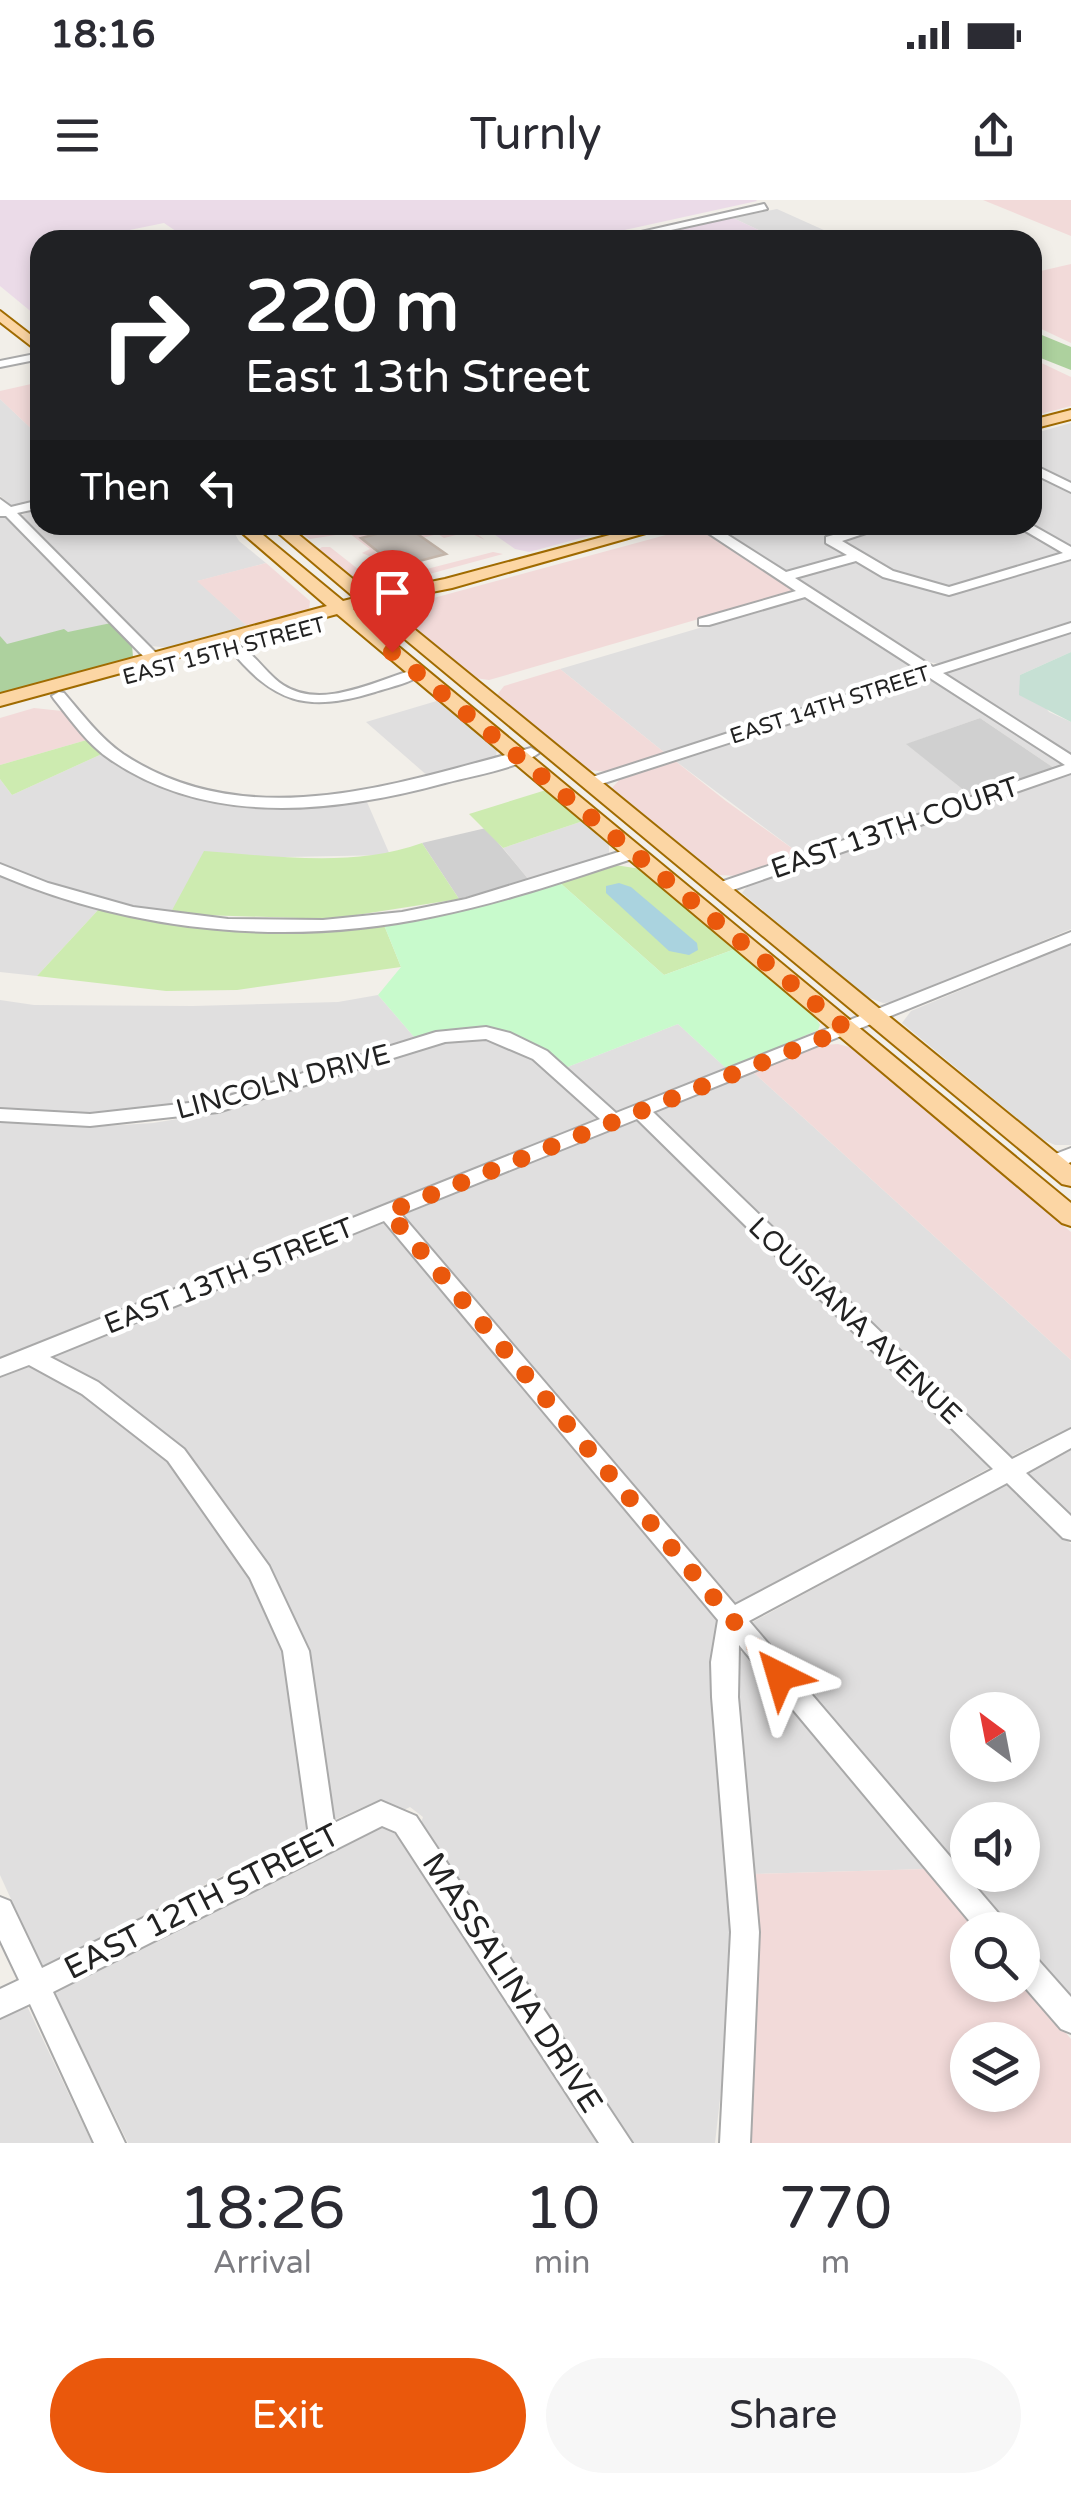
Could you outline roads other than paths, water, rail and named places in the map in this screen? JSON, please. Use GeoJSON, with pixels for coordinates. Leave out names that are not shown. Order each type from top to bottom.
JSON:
{"type":"FeatureCollection","features":[{"type":"Feature","properties":{"kind":"main road"},"geometry":{"type":"LineString","coordinates":[[1042,422],[1071,414]]}},
{"type":"Feature","properties":{"kind":"main road"},"geometry":{"type":"LineString","coordinates":[[253,535],[497,736],[564,778],[589,783]]}},
{"type":"Feature","properties":{"kind":"main road"},"geometry":{"type":"LineString","coordinates":[[288,535],[876,1018],[1065,1165]]}},
{"type":"Feature","properties":{"kind":"main road","name":"EAST 15TH STREET"},"geometry":{"type":"LineString","coordinates":[[0,700],[54,691],[629,535]]}},
{"type":"Feature","properties":{"kind":"main road","name":"EAST 15TH STREET"},"geometry":{"type":"LineString","coordinates":[[158,663],[236,648],[343,612]]}},
{"type":"Feature","properties":{"kind":"main road","name":"EAST 15TH STREET"},"geometry":{"type":"LineString","coordinates":[[0,712],[54,691]]}},
{"type":"Feature","properties":{"kind":"main road"},"geometry":{"type":"LineString","coordinates":[[525,754],[634,852],[1071,1217]]}},
{"type":"Feature","properties":{"kind":"street"},"geometry":{"type":"LineString","coordinates":[[659,230],[764,207]]}},
{"type":"Feature","properties":{"kind":"street"},"geometry":{"type":"LineString","coordinates":[[0,364],[30,355]]}},
{"type":"Feature","properties":{"kind":"street"},"geometry":{"type":"LineString","coordinates":[[1042,473],[1071,488]]}},
{"type":"Feature","properties":{"kind":"street"},"geometry":{"type":"LineString","coordinates":[[3,509],[30,505]]}},
{"type":"Feature","properties":{"kind":"street"},"geometry":{"type":"LineString","coordinates":[[3,509],[158,663]]}},
{"type":"Feature","properties":{"kind":"street"},"geometry":{"type":"LineString","coordinates":[[718,535],[1071,765]]}},
{"type":"Feature","properties":{"kind":"street"},"geometry":{"type":"LineString","coordinates":[[849,535],[832,540],[888,574],[952,590],[1071,554]]}},
{"type":"Feature","properties":{"kind":"street"},"geometry":{"type":"LineString","coordinates":[[1039,535],[1071,554]]}},
{"type":"Feature","properties":{"kind":"street"},"geometry":{"type":"LineString","coordinates":[[784,578],[858,556]]}},
{"type":"Feature","properties":{"kind":"street"},"geometry":{"type":"LineString","coordinates":[[704,622],[807,592]]}},
{"type":"Feature","properties":{"kind":"street","name":"EAST 14TH STREET"},"geometry":{"type":"LineString","coordinates":[[589,783],[1071,627]]}},
{"type":"Feature","properties":{"kind":"street"},"geometry":{"type":"LineString","coordinates":[[236,648],[278,688],[302,697],[342,695],[419,672]]}},
{"type":"Feature","properties":{"kind":"street"},"geometry":{"type":"LineString","coordinates":[[54,691],[127,764],[188,789],[243,800],[305,804],[360,799],[525,754]]}},
{"type":"Feature","properties":{"kind":"street","name":"EAST 13TH COURT"},"geometry":{"type":"LineString","coordinates":[[718,889],[1071,765]]}},
{"type":"Feature","properties":{"kind":"street"},"geometry":{"type":"LineString","coordinates":[[0,869],[75,898],[158,916],[189,921],[333,924],[401,917],[466,903],[634,852]]}},
{"type":"Feature","properties":{"kind":"street","name":"EAST 13TH STREET"},"geometry":{"type":"LineString","coordinates":[[0,1368],[876,1018],[1071,936]]}},
{"type":"Feature","properties":{"kind":"street","name":"LINCOLN DRIVE"},"geometry":{"type":"LineString","coordinates":[[0,1115],[90,1120],[218,1106],[442,1036],[486,1034],[504,1038],[540,1056],[614,1120]]}},
{"type":"Feature","properties":{"kind":"street","name":"LOUISIANA AVENUE"},"geometry":{"type":"LineString","coordinates":[[639,1110],[1071,1531]]}},
{"type":"Feature","properties":{"kind":"street"},"geometry":{"type":"LineString","coordinates":[[388,1212],[981,1912]]}},
{"type":"Feature","properties":{"kind":"street"},"geometry":{"type":"LineString","coordinates":[[31,1356],[90,1388],[176,1455],[260,1573],[296,1651],[323,1839]]}},
{"type":"Feature","properties":{"kind":"street"},"geometry":{"type":"LineString","coordinates":[[732,1619],[1071,1438]]}},
{"type":"Feature","properties":{"kind":"street"},"geometry":{"type":"LineString","coordinates":[[732,1619],[724,1680],[744,1932],[735,2143]]}},
{"type":"Feature","properties":{"kind":"street","name":"EAST 12TH STREET"},"geometry":{"type":"LineString","coordinates":[[0,2004],[381,1813],[406,1824]]}},
{"type":"Feature","properties":{"kind":"street","name":"MASSALINA DRIVE"},"geometry":{"type":"LineString","coordinates":[[406,1824],[617,2143]]}},
{"type":"Feature","properties":{"kind":"street"},"geometry":{"type":"LineString","coordinates":[[0,1910],[110,2143]]}},
{"type":"Feature","properties":{"kind":"street"},"geometry":{"type":"LineString","coordinates":[[1040,1983],[1071,2019]]}},
{"type":"Feature","properties":{"kind":"water"},"geometry":{"type":"Polygon","coordinates":[[[619,883],[631,887],[697,943],[698,950],[689,955],[669,951],[606,893],[606,886],[619,883]]]}}]}
